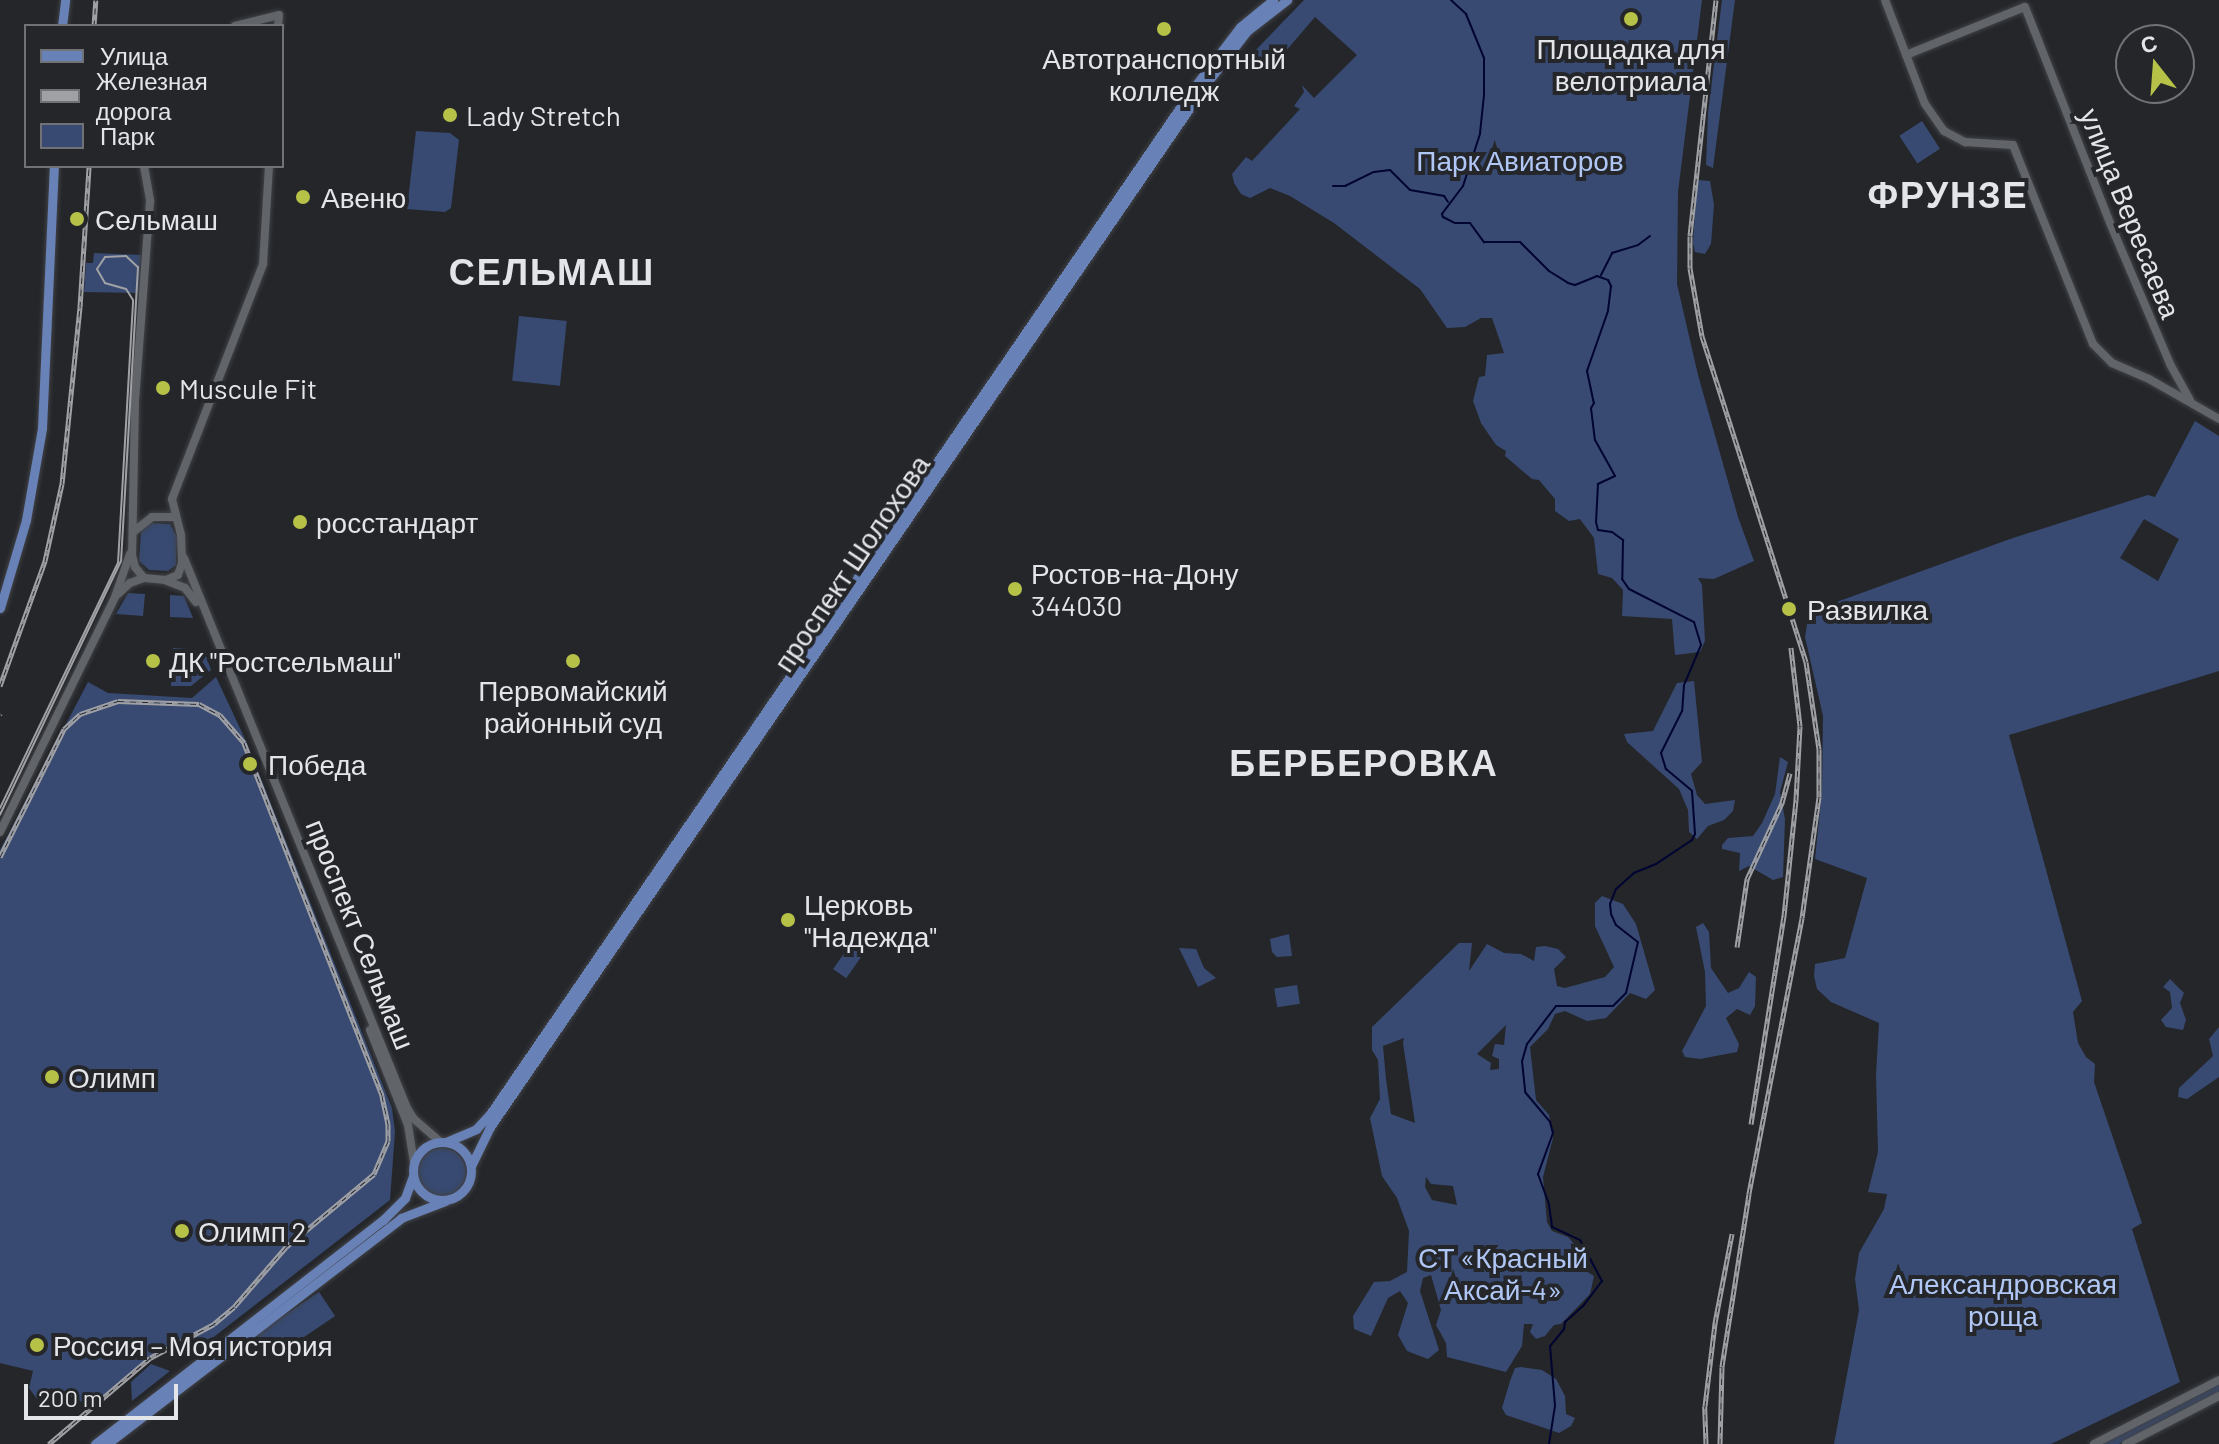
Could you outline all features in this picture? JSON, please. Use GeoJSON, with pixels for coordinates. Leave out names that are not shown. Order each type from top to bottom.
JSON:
{"type":"FeatureCollection","features":[{"type":"Feature","properties":{"kind":"main road"},"geometry":{"type":"LineString","coordinates":[[61,24],[62,0]]}},
{"type":"Feature","properties":{"kind":"main road","name":"проспект Шолохова"},"geometry":{"type":"LineString","coordinates":[[443,1142],[476,1129],[487,1118],[1192,90],[1235,33],[1273,0]]}},
{"type":"Feature","properties":{"kind":"main road","name":"проспект Шолохова"},"geometry":{"type":"LineString","coordinates":[[471,1166],[490,1127],[1206,84],[1247,31],[1287,0]]}},
{"type":"Feature","properties":{"kind":"main road"},"geometry":{"type":"LineString","coordinates":[[1885,0],[1925,104],[1944,131],[1965,142],[2013,145],[2093,344],[2112,363],[2194,405]]}},
{"type":"Feature","properties":{"kind":"main road","name":"улица Вересаева"},"geometry":{"type":"LineString","coordinates":[[1906,55],[2025,7],[2110,223],[2175,375],[2194,405],[2219,419]]}},
{"type":"Feature","properties":{"kind":"main road"},"geometry":{"type":"LineString","coordinates":[[243,24],[279,15],[278,24]]}},
{"type":"Feature","properties":{"kind":"main road"},"geometry":{"type":"LineString","coordinates":[[0,591],[20,519],[36,427],[51,168]]}},
{"type":"Feature","properties":{"kind":"main road"},"geometry":{"type":"LineString","coordinates":[[0,608],[26,520],[42,428],[51,168]]}},
{"type":"Feature","properties":{"kind":"main road"},"geometry":{"type":"LineString","coordinates":[[144,168],[150,201],[135,402],[132,533],[135,567],[144,578]]}},
{"type":"Feature","properties":{"kind":"main road"},"geometry":{"type":"LineString","coordinates":[[115,597],[130,583],[144,578],[166,580],[181,570],[183,554],[175,517],[174,493],[263,264],[269,168]]}},
{"type":"Feature","properties":{"kind":"main road"},"geometry":{"type":"LineString","coordinates":[[2162,386],[2175,375]]}},
{"type":"Feature","properties":{"kind":"main road"},"geometry":{"type":"LineString","coordinates":[[132,533],[147,519],[175,517]]}},
{"type":"Feature","properties":{"kind":"main road"},"geometry":{"type":"LineString","coordinates":[[0,832],[115,597],[132,545]]}},
{"type":"Feature","properties":{"kind":"main road","name":"проспект Сельмаш"},"geometry":{"type":"LineString","coordinates":[[183,554],[405,1103],[414,1119],[443,1142]]}},
{"type":"Feature","properties":{"kind":"main road","name":"проспект Сельмаш"},"geometry":{"type":"LineString","coordinates":[[166,580],[185,588],[198,605],[408,1125],[414,1164]]}},
{"type":"Feature","properties":{"kind":"main road"},"geometry":{"type":"LineString","coordinates":[[95,1444],[383,1220],[405,1198],[414,1164],[424,1149],[443,1142],[464,1152],[471,1166],[464,1191],[413,1211],[389,1226],[107,1444]]}},
{"type":"Feature","properties":{"kind":"main road"},"geometry":{"type":"LineString","coordinates":[[413,1176],[423,1194],[445,1201]]}},
{"type":"Feature","properties":{"kind":"main road"},"geometry":{"type":"LineString","coordinates":[[2094,1444],[2219,1380]]}},
{"type":"Feature","properties":{"kind":"main road"},"geometry":{"type":"LineString","coordinates":[[2126,1444],[2219,1396]]}},
{"type":"Feature","properties":{"kind":"green space","name":"Парк Авиаторов"},"geometry":{"type":"Polygon","coordinates":[[[1304,0],[1702,0],[1678,192],[1677,284],[1698,375],[1738,517],[1754,561],[1714,579],[1698,578],[1702,585],[1705,641],[1700,652],[1675,655],[1672,619],[1622,616],[1623,590],[1612,578],[1598,574],[1594,538],[1580,519],[1569,521],[1555,511],[1555,499],[1539,480],[1532,479],[1505,456],[1506,451],[1496,445],[1481,423],[1473,401],[1479,377],[1485,376],[1487,355],[1504,353],[1492,318],[1481,318],[1465,327],[1447,328],[1420,289],[1334,223],[1290,196],[1270,188],[1250,198],[1241,194],[1234,183],[1232,174],[1246,157],[1252,161],[1300,109],[1294,106],[1304,92],[1302,85],[1314,98],[1357,55],[1315,17],[1272,67],[1253,53],[1304,0]]]}},
{"type":"Feature","properties":{"kind":"green space"},"geometry":{"type":"Polygon","coordinates":[[[1722,0],[1735,0],[1713,168],[1706,165],[1708,113],[1722,0]]]}},
{"type":"Feature","properties":{"kind":"green space"},"geometry":{"type":"Polygon","coordinates":[[[1922,121],[1940,149],[1917,163],[1899,136],[1922,121]]]}},
{"type":"Feature","properties":{"kind":"green space"},"geometry":{"type":"Polygon","coordinates":[[[416,131],[450,133],[459,140],[451,208],[445,212],[407,209],[416,131]]]}},
{"type":"Feature","properties":{"kind":"green space"},"geometry":{"type":"Polygon","coordinates":[[[1697,180],[1710,181],[1714,205],[1711,244],[1705,254],[1695,252],[1693,243],[1697,180]]]}},
{"type":"Feature","properties":{"kind":"green space"},"geometry":{"type":"Polygon","coordinates":[[[94,253],[141,255],[139,293],[84,292],[86,263],[93,263],[94,253]]]}},
{"type":"Feature","properties":{"kind":"green space"},"geometry":{"type":"Polygon","coordinates":[[[519,316],[567,321],[560,386],[512,381],[519,316]]]}},
{"type":"Feature","properties":{"kind":"green space","name":"Александровская роща"},"geometry":{"type":"Polygon","coordinates":[[[2195,421],[2219,436],[2219,671],[2009,735],[2082,1001],[2073,1012],[2078,1043],[2086,1057],[2095,1064],[2094,1082],[2142,1223],[2132,1229],[2180,1382],[2051,1444],[1834,1444],[1859,1310],[1855,1279],[1859,1253],[1884,1209],[1887,1194],[1868,1192],[1878,1152],[1876,1075],[1879,1023],[1831,1002],[1817,989],[1814,976],[1815,964],[1845,958],[1867,878],[1815,859],[1822,790],[1823,716],[1805,637],[1809,612],[2010,539],[2148,495],[2155,497],[2195,421]],[[2144,519],[2120,558],[2158,581],[2179,539],[2144,519]]]}},
{"type":"Feature","properties":{"kind":"green space"},"geometry":{"type":"Polygon","coordinates":[[[150,523],[170,524],[177,537],[176,565],[168,571],[149,570],[139,561],[141,531],[150,523]]]}},
{"type":"Feature","properties":{"kind":"green space"},"geometry":{"type":"Polygon","coordinates":[[[128,593],[145,594],[143,616],[116,614],[128,593]]]}},
{"type":"Feature","properties":{"kind":"green space"},"geometry":{"type":"Polygon","coordinates":[[[170,595],[184,596],[193,618],[170,617],[170,595]]]}},
{"type":"Feature","properties":{"kind":"green space"},"geometry":{"type":"Polygon","coordinates":[[[173,648],[186,649],[196,657],[204,650],[211,670],[191,686],[171,686],[173,648]]]}},
{"type":"Feature","properties":{"kind":"green space"},"geometry":{"type":"Polygon","coordinates":[[[216,677],[246,741],[392,1108],[395,1132],[390,1200],[188,1357],[161,1348],[91,1406],[51,1388],[37,1399],[29,1388],[33,1371],[0,1363],[0,850],[88,682],[108,693],[192,698],[216,677]]]}},
{"type":"Feature","properties":{"kind":"green space"},"geometry":{"type":"Polygon","coordinates":[[[1694,681],[1702,762],[1691,774],[1697,795],[1705,804],[1735,800],[1733,811],[1724,820],[1708,826],[1697,839],[1689,832],[1688,810],[1679,789],[1627,742],[1624,734],[1653,731],[1677,683],[1694,681]]]}},
{"type":"Feature","properties":{"kind":"green space"},"geometry":{"type":"Polygon","coordinates":[[[1780,757],[1788,762],[1780,792],[1785,819],[1783,877],[1773,880],[1749,866],[1739,871],[1740,853],[1722,849],[1722,845],[1728,838],[1753,836],[1762,823],[1775,794],[1780,757]]]}},
{"type":"Feature","properties":{"kind":"green space","name":"СТ «Красный Аксай-4»"},"geometry":{"type":"Polygon","coordinates":[[[1602,896],[1623,904],[1636,924],[1655,990],[1646,999],[1630,993],[1606,1018],[1587,1021],[1565,1011],[1555,1014],[1548,1029],[1530,1047],[1536,1100],[1549,1115],[1553,1138],[1543,1177],[1547,1222],[1552,1231],[1568,1237],[1586,1257],[1586,1271],[1594,1276],[1590,1294],[1545,1336],[1536,1339],[1530,1332],[1533,1324],[1524,1324],[1522,1346],[1506,1372],[1447,1357],[1446,1343],[1436,1325],[1441,1310],[1431,1275],[1423,1278],[1420,1291],[1439,1350],[1428,1359],[1407,1351],[1398,1335],[1408,1303],[1400,1291],[1388,1298],[1371,1336],[1354,1329],[1353,1316],[1374,1282],[1390,1281],[1407,1272],[1409,1231],[1397,1198],[1382,1176],[1370,1118],[1380,1099],[1378,1060],[1372,1050],[1372,1027],[1459,943],[1472,943],[1469,971],[1487,944],[1504,953],[1521,954],[1534,961],[1536,947],[1545,946],[1558,949],[1566,957],[1554,969],[1557,986],[1565,988],[1605,977],[1614,967],[1595,926],[1595,903],[1602,896]],[[1506,1025],[1477,1054],[1491,1063],[1490,1070],[1499,1069],[1499,1059],[1492,1056],[1495,1044],[1504,1045],[1506,1025]],[[1404,1038],[1383,1046],[1391,1114],[1415,1123],[1404,1038]],[[1426,1177],[1425,1187],[1432,1200],[1457,1205],[1453,1186],[1431,1184],[1426,1177]]]}},
{"type":"Feature","properties":{"kind":"green space"},"geometry":{"type":"Polygon","coordinates":[[[1703,923],[1709,932],[1711,968],[1728,993],[1739,988],[1749,972],[1756,977],[1755,1006],[1750,1015],[1737,1009],[1726,1018],[1739,1044],[1737,1052],[1700,1059],[1685,1057],[1682,1051],[1706,1006],[1705,972],[1696,927],[1703,923]]]}},
{"type":"Feature","properties":{"kind":"green space"},"geometry":{"type":"Polygon","coordinates":[[[1289,934],[1292,956],[1277,957],[1272,952],[1270,939],[1289,934]]]}},
{"type":"Feature","properties":{"kind":"green space"},"geometry":{"type":"Polygon","coordinates":[[[852,942],[865,951],[846,978],[833,969],[852,942]]]}},
{"type":"Feature","properties":{"kind":"green space"},"geometry":{"type":"Polygon","coordinates":[[[1179,948],[1196,949],[1204,968],[1216,978],[1198,987],[1179,948]]]}},
{"type":"Feature","properties":{"kind":"green space"},"geometry":{"type":"Polygon","coordinates":[[[2170,979],[2184,993],[2180,1003],[2186,1020],[2183,1030],[2166,1027],[2161,1020],[2172,1008],[2170,992],[2163,987],[2170,979]]]}},
{"type":"Feature","properties":{"kind":"green space"},"geometry":{"type":"Polygon","coordinates":[[[1297,985],[1300,1004],[1277,1007],[1274,989],[1297,985]]]}},
{"type":"Feature","properties":{"kind":"green space"},"geometry":{"type":"Polygon","coordinates":[[[2219,1027],[2219,1077],[2187,1099],[2178,1097],[2179,1088],[2213,1056],[2209,1039],[2219,1027]]]}},
{"type":"Feature","properties":{"kind":"green space"},"geometry":{"type":"Polygon","coordinates":[[[442,1148],[459,1155],[466,1172],[459,1189],[442,1196],[425,1189],[418,1172],[425,1155],[442,1148]]]}},
{"type":"Feature","properties":{"kind":"green space"},"geometry":{"type":"Polygon","coordinates":[[[319,1292],[335,1316],[272,1359],[256,1334],[319,1292]]]}},
{"type":"Feature","properties":{"kind":"green space"},"geometry":{"type":"Polygon","coordinates":[[[151,1364],[170,1371],[132,1401],[131,1382],[151,1364]]]}},
{"type":"Feature","properties":{"kind":"green space"},"geometry":{"type":"Polygon","coordinates":[[[1515,1368],[1542,1370],[1556,1379],[1565,1396],[1566,1414],[1575,1418],[1571,1426],[1559,1433],[1506,1415],[1502,1408],[1510,1381],[1515,1368]]]}},
{"type":"Feature","properties":{"kind":"green space"},"geometry":{"type":"Polygon","coordinates":[[[2219,1382],[2219,1393],[2119,1444],[2098,1444],[2219,1382]]]}},
{"type":"Feature","properties":{"kind":"waterway"},"geometry":{"type":"LineString","coordinates":[[1451,0],[1466,14],[1484,58],[1484,95],[1480,134],[1463,186],[1442,214],[1443,217],[1455,223],[1470,223],[1484,242],[1520,242],[1549,271],[1568,283],[1575,285],[1597,276],[1608,280],[1611,286],[1608,311],[1587,371],[1594,403],[1591,408],[1595,440],[1615,476],[1598,484],[1598,530],[1612,532],[1623,540],[1622,579],[1629,589],[1694,622],[1701,645],[1684,685],[1682,711],[1661,753],[1666,769],[1692,791],[1695,834],[1692,840],[1656,864],[1634,873],[1616,889],[1610,904],[1611,914],[1616,925],[1638,942],[1626,993],[1613,1006],[1556,1006],[1527,1044],[1522,1061],[1525,1092],[1550,1122],[1553,1133],[1538,1174],[1549,1205],[1552,1227],[1580,1240],[1602,1281],[1584,1305],[1565,1322],[1564,1329],[1550,1346],[1555,1406],[1549,1444]]}},
{"type":"Feature","properties":{"kind":"waterway"},"geometry":{"type":"LineString","coordinates":[[1333,186],[1345,186],[1374,172],[1390,170],[1410,190],[1444,196],[1448,202]]}},
{"type":"Feature","properties":{"kind":"waterway"},"geometry":{"type":"LineString","coordinates":[[1601,275],[1612,253],[1638,245],[1650,236]]}},
{"type":"Feature","properties":{"kind":"tram line"},"geometry":{"type":"LineString","coordinates":[[0,808],[118,563],[133,300],[126,289],[105,283],[97,269],[105,257],[126,256],[138,267],[121,561],[0,815]]}},
{"type":"Feature","properties":{"kind":"railway"},"geometry":{"type":"LineString","coordinates":[[94,24],[96,0]]}},
{"type":"Feature","properties":{"kind":"railway"},"geometry":{"type":"LineString","coordinates":[[1716,0],[1690,236],[1690,268],[1702,336],[1806,662],[1819,749],[1819,797],[1802,918],[1749,1194],[1722,1367],[1720,1444]]}},
{"type":"Feature","properties":{"kind":"railway"},"geometry":{"type":"LineString","coordinates":[[0,686],[45,561],[62,484],[80,307],[89,168]]}},
{"type":"Feature","properties":{"kind":"railway"},"geometry":{"type":"LineString","coordinates":[[1751,1124],[1784,916],[1796,800],[1800,726],[1791,648]]}},
{"type":"Feature","properties":{"kind":"railway"},"geometry":{"type":"LineString","coordinates":[[0,857],[64,729],[80,714],[118,701],[199,704],[220,715],[244,743],[382,1096],[388,1124],[388,1141],[374,1174],[286,1247],[234,1307],[214,1324],[150,1358],[49,1444]]}},
{"type":"Feature","properties":{"kind":"railway"},"geometry":{"type":"LineString","coordinates":[[1737,947],[1747,879],[1782,803],[1790,773]]}},
{"type":"Feature","properties":{"kind":"railway"},"geometry":{"type":"LineString","coordinates":[[1706,1444],[1705,1406],[1715,1323],[1732,1234]]}},
{"type":"Feature","properties":{"kind":"place","name":"Площадка для велотриала"},"geometry":{"type":"Point","coordinates":[1631,19]}},
{"type":"Feature","properties":{"kind":"place","name":"Автотранспортный колледж"},"geometry":{"type":"Point","coordinates":[1164,29]}},
{"type":"Feature","properties":{"kind":"place","name":"Lady Stretch"},"geometry":{"type":"Point","coordinates":[450,115]}},
{"type":"Feature","properties":{"kind":"place","name":"Авеню"},"geometry":{"type":"Point","coordinates":[303,197]}},
{"type":"Feature","properties":{"kind":"place","name":"Сельмаш"},"geometry":{"type":"Point","coordinates":[77,219]}},
{"type":"Feature","properties":{"kind":"place","name":"Muscule Fit"},"geometry":{"type":"Point","coordinates":[163,388]}},
{"type":"Feature","properties":{"kind":"place","name":"росстандарт"},"geometry":{"type":"Point","coordinates":[300,522]}},
{"type":"Feature","properties":{"kind":"place","name":"Ростов-на-Дону 344030"},"geometry":{"type":"Point","coordinates":[1015,589]}},
{"type":"Feature","properties":{"kind":"place","name":"Развилка"},"geometry":{"type":"Point","coordinates":[1789,609]}},
{"type":"Feature","properties":{"kind":"place","name":"ДК \"Ростсельмаш\""},"geometry":{"type":"Point","coordinates":[153,661]}},
{"type":"Feature","properties":{"kind":"place","name":"Первомайский районный суд"},"geometry":{"type":"Point","coordinates":[573,661]}},
{"type":"Feature","properties":{"kind":"place","name":"Победа"},"geometry":{"type":"Point","coordinates":[250,764]}},
{"type":"Feature","properties":{"kind":"place","name":"Церковь \"Надежда\""},"geometry":{"type":"Point","coordinates":[788,920]}},
{"type":"Feature","properties":{"kind":"place","name":"Олимп"},"geometry":{"type":"Point","coordinates":[52,1077]}},
{"type":"Feature","properties":{"kind":"place","name":"Олимп 2"},"geometry":{"type":"Point","coordinates":[182,1231]}},
{"type":"Feature","properties":{"kind":"place","name":"Россия – Моя история"},"geometry":{"type":"Point","coordinates":[37,1345]}},
{"type":"Feature","properties":{"kind":"district","name":"ФРУНЗЕ"},"geometry":{"type":"Point","coordinates":[1948,194]}},
{"type":"Feature","properties":{"kind":"district","name":"СЕЛЬМАШ"},"geometry":{"type":"Point","coordinates":[552,271]}},
{"type":"Feature","properties":{"kind":"district","name":"БЕРБЕРОВКА"},"geometry":{"type":"Point","coordinates":[1364,762]}}]}
